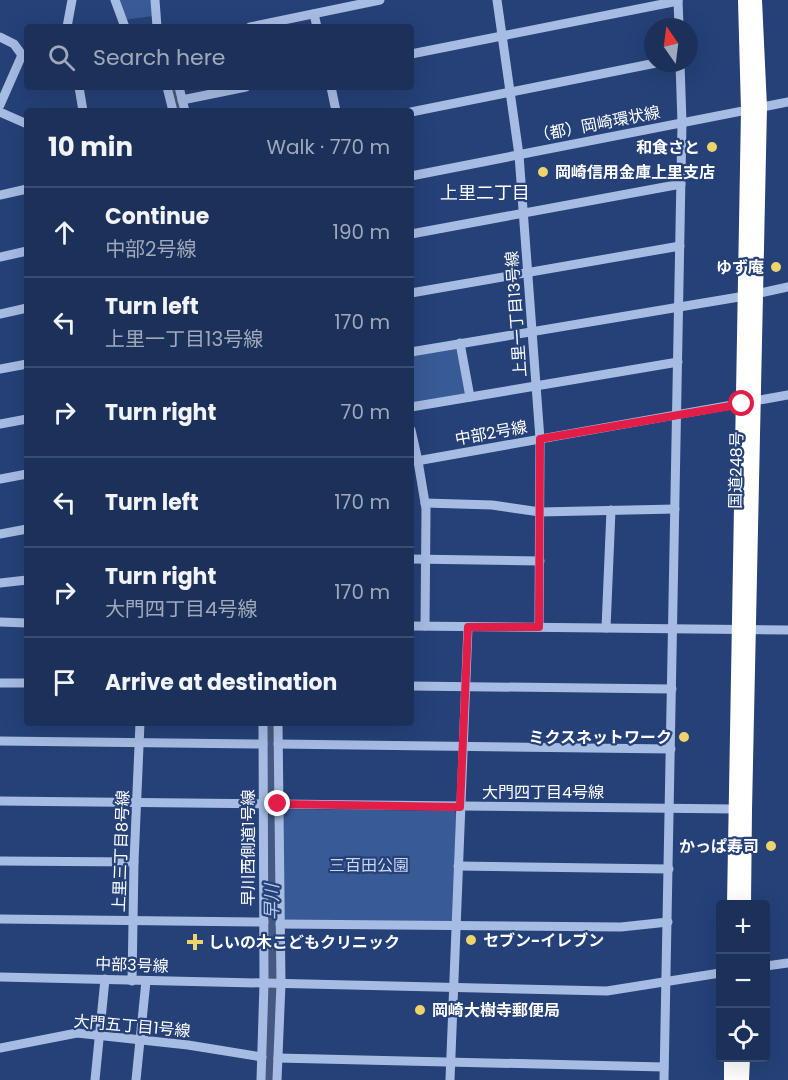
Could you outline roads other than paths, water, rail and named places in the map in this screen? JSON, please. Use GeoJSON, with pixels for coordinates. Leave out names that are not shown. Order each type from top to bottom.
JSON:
{"type":"FeatureCollection","features":[{"type":"Feature","properties":{"kind":"highway","name":"国道248号"},"geometry":{"type":"LineString","coordinates":[[745,0],[754,109]]}},
{"type":"Feature","properties":{"kind":"highway","name":"国道248号"},"geometry":{"type":"LineString","coordinates":[[744,900],[744,629],[755,0]]}},
{"type":"Feature","properties":{"kind":"highway","name":"国道248号"},"geometry":{"type":"LineString","coordinates":[[734,900],[735,809],[744,629]]}},
{"type":"Feature","properties":{"kind":"highway"},"geometry":{"type":"LineString","coordinates":[[731,1062],[731,1080]]}},
{"type":"Feature","properties":{"kind":"highway"},"geometry":{"type":"LineString","coordinates":[[742,1080],[743,1062]]}},
{"type":"Feature","properties":{"kind":"street"},"geometry":{"type":"LineString","coordinates":[[68,24],[72,0]]}},
{"type":"Feature","properties":{"kind":"street"},"geometry":{"type":"LineString","coordinates":[[116,0],[124,24]]}},
{"type":"Feature","properties":{"kind":"street"},"geometry":{"type":"LineString","coordinates":[[155,0],[156,24]]}},
{"type":"Feature","properties":{"kind":"street"},"geometry":{"type":"LineString","coordinates":[[265,24],[380,0]]}},
{"type":"Feature","properties":{"kind":"street","name":"上里一丁目13号線"},"geometry":{"type":"LineString","coordinates":[[496,0],[519,155],[540,439],[539,627]]}},
{"type":"Feature","properties":{"kind":"street"},"geometry":{"type":"LineString","coordinates":[[414,53],[678,0],[678,18]]}},
{"type":"Feature","properties":{"kind":"street"},"geometry":{"type":"LineString","coordinates":[[314,14],[316,24]]}},
{"type":"Feature","properties":{"kind":"street"},"geometry":{"type":"LineString","coordinates":[[0,37],[14,44],[24,54]]}},
{"type":"Feature","properties":{"kind":"street"},"geometry":{"type":"LineString","coordinates":[[0,105],[24,57]]}},
{"type":"Feature","properties":{"kind":"street"},"geometry":{"type":"LineString","coordinates":[[414,111],[644,65]]}},
{"type":"Feature","properties":{"kind":"street"},"geometry":{"type":"LineString","coordinates":[[664,1080],[682,123],[680,72]]}},
{"type":"Feature","properties":{"kind":"street"},"geometry":{"type":"LineString","coordinates":[[80,90],[82,108]]}},
{"type":"Feature","properties":{"kind":"street"},"geometry":{"type":"LineString","coordinates":[[168,90],[172,108]]}},
{"type":"Feature","properties":{"kind":"street"},"geometry":{"type":"LineString","coordinates":[[180,90],[184,108]]}},
{"type":"Feature","properties":{"kind":"street"},"geometry":{"type":"LineString","coordinates":[[182,100],[231,90]]}},
{"type":"Feature","properties":{"kind":"street"},"geometry":{"type":"LineString","coordinates":[[332,90],[335,108]]}},
{"type":"Feature","properties":{"kind":"street","name":"（都）岡崎環状線"},"geometry":{"type":"LineString","coordinates":[[414,175],[788,102]]}},
{"type":"Feature","properties":{"kind":"street"},"geometry":{"type":"LineString","coordinates":[[0,112],[24,123]]}},
{"type":"Feature","properties":{"kind":"street"},"geometry":{"type":"LineString","coordinates":[[414,233],[681,184]]}},
{"type":"Feature","properties":{"kind":"street"},"geometry":{"type":"LineString","coordinates":[[0,195],[24,190]]}},
{"type":"Feature","properties":{"kind":"street"},"geometry":{"type":"LineString","coordinates":[[414,292],[680,246]]}},
{"type":"Feature","properties":{"kind":"street"},"geometry":{"type":"LineString","coordinates":[[0,256],[24,252]]}},
{"type":"Feature","properties":{"kind":"street"},"geometry":{"type":"LineString","coordinates":[[414,351],[788,287]]}},
{"type":"Feature","properties":{"kind":"street"},"geometry":{"type":"LineString","coordinates":[[0,314],[24,309]]}},
{"type":"Feature","properties":{"kind":"street"},"geometry":{"type":"LineString","coordinates":[[460,343],[470,398]]}},
{"type":"Feature","properties":{"kind":"street"},"geometry":{"type":"LineString","coordinates":[[414,407],[678,362]]}},
{"type":"Feature","properties":{"kind":"street"},"geometry":{"type":"LineString","coordinates":[[0,369],[24,365]]}},
{"type":"Feature","properties":{"kind":"street","name":"中部2号線"},"geometry":{"type":"LineString","coordinates":[[415,461],[788,395]]}},
{"type":"Feature","properties":{"kind":"street"},"geometry":{"type":"LineString","coordinates":[[0,424],[24,420]]}},
{"type":"Feature","properties":{"kind":"street"},"geometry":{"type":"LineString","coordinates":[[415,461],[425,503],[424,626]]}},
{"type":"Feature","properties":{"kind":"street"},"geometry":{"type":"LineString","coordinates":[[0,479],[24,475]]}},
{"type":"Feature","properties":{"kind":"street"},"geometry":{"type":"LineString","coordinates":[[425,503],[492,505],[540,512],[675,509]]}},
{"type":"Feature","properties":{"kind":"street"},"geometry":{"type":"LineString","coordinates":[[606,628],[611,510]]}},
{"type":"Feature","properties":{"kind":"street"},"geometry":{"type":"LineString","coordinates":[[0,534],[24,530]]}},
{"type":"Feature","properties":{"kind":"street"},"geometry":{"type":"LineString","coordinates":[[414,560],[540,561]]}},
{"type":"Feature","properties":{"kind":"street"},"geometry":{"type":"LineString","coordinates":[[0,583],[24,580]]}},
{"type":"Feature","properties":{"kind":"street"},"geometry":{"type":"LineString","coordinates":[[0,622],[24,623]]}},
{"type":"Feature","properties":{"kind":"street"},"geometry":{"type":"LineString","coordinates":[[414,626],[788,630]]}},
{"type":"Feature","properties":{"kind":"street"},"geometry":{"type":"LineString","coordinates":[[450,1080],[468,627]]}},
{"type":"Feature","properties":{"kind":"street"},"geometry":{"type":"LineString","coordinates":[[0,683],[24,683]]}},
{"type":"Feature","properties":{"kind":"street"},"geometry":{"type":"LineString","coordinates":[[414,686],[672,689]]}},
{"type":"Feature","properties":{"kind":"street","name":"上里三丁目8号線"},"geometry":{"type":"LineString","coordinates":[[132,981],[140,726]]}},
{"type":"Feature","properties":{"kind":"street","name":"早川西側道1号線"},"geometry":{"type":"LineString","coordinates":[[261,1080],[264,983],[263,726]]}},
{"type":"Feature","properties":{"kind":"street"},"geometry":{"type":"LineString","coordinates":[[277,1080],[281,984],[278,726]]}},
{"type":"Feature","properties":{"kind":"street"},"geometry":{"type":"LineString","coordinates":[[0,741],[263,744]]}},
{"type":"Feature","properties":{"kind":"street"},"geometry":{"type":"LineString","coordinates":[[278,744],[671,749]]}},
{"type":"Feature","properties":{"kind":"street"},"geometry":{"type":"LineString","coordinates":[[0,801],[263,804]]}},
{"type":"Feature","properties":{"kind":"street","name":"大門四丁目4号線"},"geometry":{"type":"LineString","coordinates":[[263,804],[735,809]]}},
{"type":"Feature","properties":{"kind":"street"},"geometry":{"type":"LineString","coordinates":[[0,861],[134,862]]}},
{"type":"Feature","properties":{"kind":"street"},"geometry":{"type":"LineString","coordinates":[[458,866],[669,868]]}},
{"type":"Feature","properties":{"kind":"street"},"geometry":{"type":"LineString","coordinates":[[0,919],[264,922]]}},
{"type":"Feature","properties":{"kind":"street"},"geometry":{"type":"LineString","coordinates":[[280,924],[621,927],[668,922]]}},
{"type":"Feature","properties":{"kind":"street"},"geometry":{"type":"LineString","coordinates":[[770,965],[788,963]]}},
{"type":"Feature","properties":{"kind":"street","name":"中部3号線"},"geometry":{"type":"LineString","coordinates":[[0,977],[607,991],[716,974]]}},
{"type":"Feature","properties":{"kind":"street"},"geometry":{"type":"LineString","coordinates":[[95,1080],[105,979]]}},
{"type":"Feature","properties":{"kind":"street"},"geometry":{"type":"LineString","coordinates":[[136,1080],[146,981]]}},
{"type":"Feature","properties":{"kind":"street","name":"大門五丁目1号線"},"geometry":{"type":"LineString","coordinates":[[0,1048],[77,1033],[188,1045],[262,1057]]}},
{"type":"Feature","properties":{"kind":"street"},"geometry":{"type":"LineString","coordinates":[[278,1058],[664,1066]]}},
{"type":"Feature","properties":{"kind":"waterway","name":"早川"},"geometry":{"type":"LineString","coordinates":[[174,90],[178,108]]}},
{"type":"Feature","properties":{"kind":"waterway","name":"早川"},"geometry":{"type":"LineString","coordinates":[[267,1080],[271,992],[271,726]]}},
{"type":"Feature","properties":{"kind":"place","name":"和食さと"},"geometry":{"type":"Point","coordinates":[712,147]}},
{"type":"Feature","properties":{"kind":"place","name":"岡崎信用金庫上里支店"},"geometry":{"type":"Point","coordinates":[543,172]}},
{"type":"Feature","properties":{"kind":"place","name":"ゆず庵"},"geometry":{"type":"Point","coordinates":[776,267]}},
{"type":"Feature","properties":{"kind":"place","name":"ミクスネットワーク"},"geometry":{"type":"Point","coordinates":[684,737]}},
{"type":"Feature","properties":{"kind":"place","name":"かっぱ寿司"},"geometry":{"type":"Point","coordinates":[771,846]}},
{"type":"Feature","properties":{"kind":"place","name":"セブン-イレブン"},"geometry":{"type":"Point","coordinates":[471,940]}},
{"type":"Feature","properties":{"kind":"place","name":"しいの木こどもクリニック"},"geometry":{"type":"Point","coordinates":[195,942]}},
{"type":"Feature","properties":{"kind":"place","name":"岡崎大樹寺郵便局"},"geometry":{"type":"Point","coordinates":[420,1010]}},
{"type":"Feature","properties":{"kind":"district","name":"上里二丁目"},"geometry":{"type":"Point","coordinates":[485,192]}},
{"type":"Feature","properties":{"kind":"park label","name":"三百田公園"},"geometry":{"type":"Point","coordinates":[369,865]}}]}
